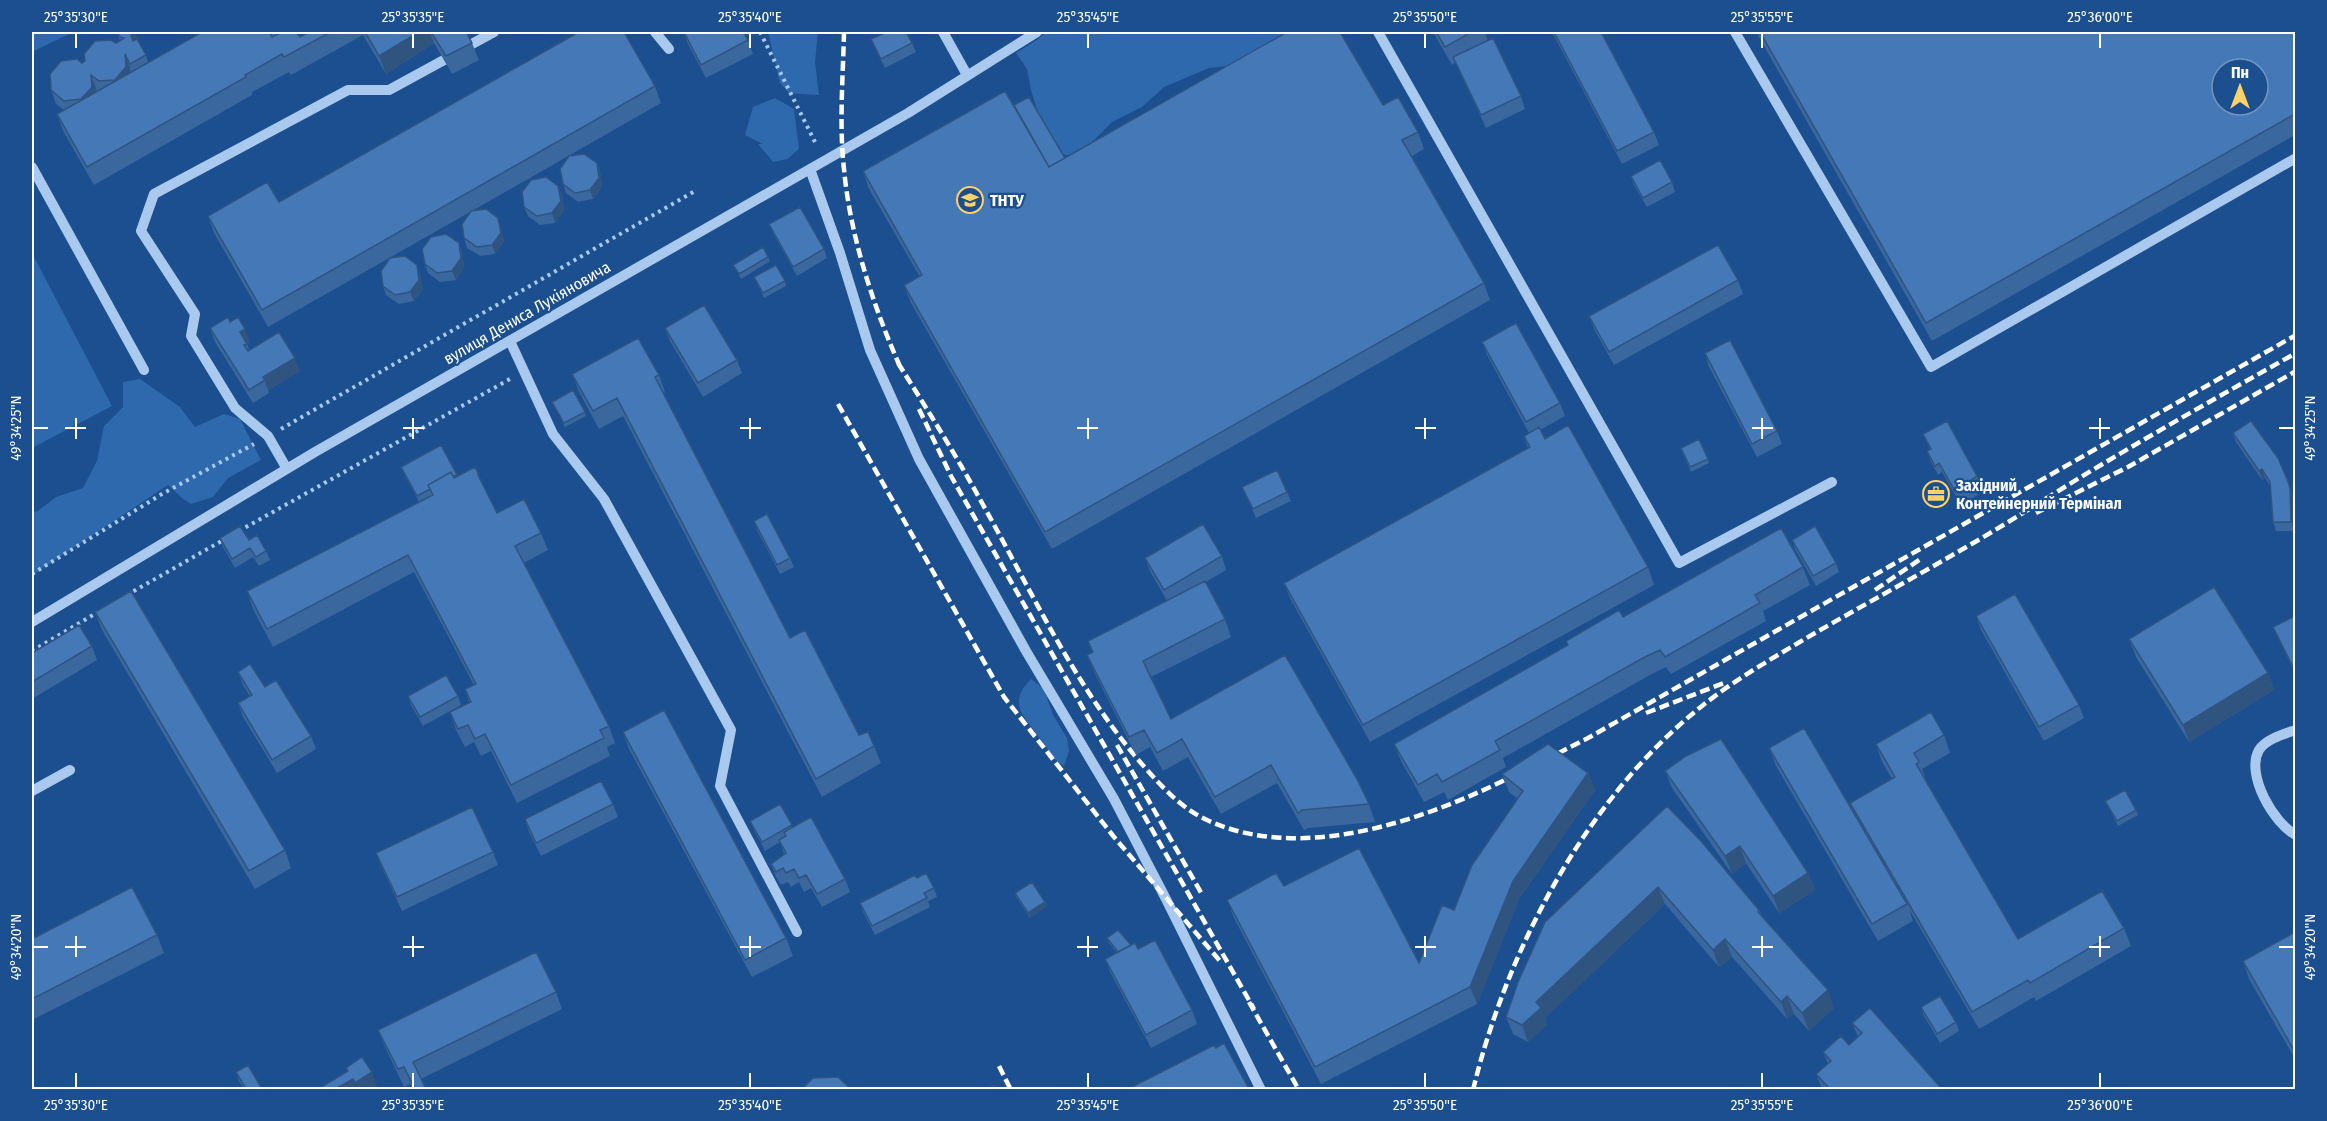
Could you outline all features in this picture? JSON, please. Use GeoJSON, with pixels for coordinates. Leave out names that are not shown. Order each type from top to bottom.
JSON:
{"type":"FeatureCollection","features":[{"type":"Feature","properties":{"kind":"street"},"geometry":{"type":"LineString","coordinates":[[470,45],[494,32]]}},
{"type":"Feature","properties":{"kind":"street"},"geometry":{"type":"LineString","coordinates":[[655,32],[669,49]]}},
{"type":"Feature","properties":{"kind":"street"},"geometry":{"type":"LineString","coordinates":[[943,32],[967,75]]}},
{"type":"Feature","properties":{"kind":"street","name":"вулиця Дениса Лукіяновича"},"geometry":{"type":"LineString","coordinates":[[32,622],[287,469],[908,113],[1037,32]]}},
{"type":"Feature","properties":{"kind":"street"},"geometry":{"type":"LineString","coordinates":[[1378,32],[1679,564],[1832,482]]}},
{"type":"Feature","properties":{"kind":"street"},"geometry":{"type":"LineString","coordinates":[[1735,32],[1931,367],[2295,158]]}},
{"type":"Feature","properties":{"kind":"street"},"geometry":{"type":"LineString","coordinates":[[287,469],[268,436],[235,408],[190,336],[195,314],[141,231],[154,194],[348,90],[389,90],[444,60]]}},
{"type":"Feature","properties":{"kind":"street"},"geometry":{"type":"LineString","coordinates":[[32,167],[144,370]]}},
{"type":"Feature","properties":{"kind":"street"},"geometry":{"type":"LineString","coordinates":[[810,169],[840,253],[870,350],[919,459],[1026,651],[1114,799],[1261,1089]]}},
{"type":"Feature","properties":{"kind":"street"},"geometry":{"type":"LineString","coordinates":[[510,340],[553,434],[604,499],[731,730],[720,786],[797,932]]}},
{"type":"Feature","properties":{"kind":"street"},"geometry":{"type":"LineString","coordinates":[[2295,730],[2268,741],[2259,750],[2255,762],[2256,776],[2263,795],[2279,823],[2295,835]]}},
{"type":"Feature","properties":{"kind":"street"},"geometry":{"type":"LineString","coordinates":[[32,791],[70,770]]}},
{"type":"Feature","properties":{"kind":"path"},"geometry":{"type":"LineString","coordinates":[[760,32],[824,160]]}},
{"type":"Feature","properties":{"kind":"path"},"geometry":{"type":"LineString","coordinates":[[32,574],[162,494],[268,436],[694,191]]}},
{"type":"Feature","properties":{"kind":"path"},"geometry":{"type":"LineString","coordinates":[[236,532],[524,371]]}},
{"type":"Feature","properties":{"kind":"path"},"geometry":{"type":"LineString","coordinates":[[124,597],[226,538]]}},
{"type":"Feature","properties":{"kind":"path"},"geometry":{"type":"LineString","coordinates":[[32,651],[103,609]]}},
{"type":"Feature","properties":{"kind":"shaded area"},"geometry":{"type":"Polygon","coordinates":[[[32,32],[73,32],[32,52],[32,32]]]}},
{"type":"Feature","properties":{"kind":"shaded area"},"geometry":{"type":"Polygon","coordinates":[[[768,32],[818,32],[815,62],[819,95],[789,93],[780,83],[768,32]]]}},
{"type":"Feature","properties":{"kind":"shaded area"},"geometry":{"type":"Polygon","coordinates":[[[1046,32],[1300,32],[1244,64],[1209,68],[1164,87],[1142,107],[1112,122],[1077,157],[1050,152],[1027,69],[1016,53],[1046,32]]]}},
{"type":"Feature","properties":{"kind":"shaded area"},"geometry":{"type":"Polygon","coordinates":[[[775,98],[794,109],[799,149],[787,159],[773,162],[758,144],[763,144],[745,135],[753,107],[775,98]]]}},
{"type":"Feature","properties":{"kind":"shaded area"},"geometry":{"type":"Polygon","coordinates":[[[32,253],[112,406],[32,448],[32,253]]]}},
{"type":"Feature","properties":{"kind":"shaded area"},"geometry":{"type":"Polygon","coordinates":[[[140,379],[180,407],[195,427],[224,414],[240,419],[261,460],[228,478],[213,497],[191,504],[168,485],[34,574],[32,588],[32,512],[38,511],[56,497],[83,488],[97,461],[104,426],[123,407],[123,382],[140,379]]]}},
{"type":"Feature","properties":{"kind":"shaded area"},"geometry":{"type":"Polygon","coordinates":[[[1031,679],[1044,689],[1053,715],[1067,738],[1069,751],[1064,766],[1052,756],[1020,709],[1020,695],[1031,679]]]}},
{"type":"Feature","properties":{"kind":"building"},"geometry":{"type":"Polygon","coordinates":[[[117,32],[132,32],[133,41],[137,39],[146,55],[130,64],[125,54],[126,67],[115,80],[99,81],[91,75],[92,87],[81,99],[64,101],[51,90],[50,74],[61,61],[77,59],[82,63],[85,61],[84,54],[95,41],[111,40],[116,43],[124,38],[120,37],[117,32]]]}},
{"type":"Feature","properties":{"kind":"building"},"geometry":{"type":"Polygon","coordinates":[[[202,32],[269,32],[272,37],[282,32],[296,32],[300,37],[309,32],[331,32],[284,57],[282,54],[245,75],[246,77],[87,167],[57,114],[202,32]]]}},
{"type":"Feature","properties":{"kind":"building"},"geometry":{"type":"Polygon","coordinates":[[[271,32],[282,32],[272,37],[271,32]]]}},
{"type":"Feature","properties":{"kind":"building"},"geometry":{"type":"Polygon","coordinates":[[[365,32],[419,32],[379,56],[365,32]]]}},
{"type":"Feature","properties":{"kind":"building"},"geometry":{"type":"Polygon","coordinates":[[[431,32],[466,32],[472,43],[446,56],[431,32]]]}},
{"type":"Feature","properties":{"kind":"building"},"geometry":{"type":"Polygon","coordinates":[[[579,32],[624,32],[655,86],[262,310],[208,216],[267,182],[279,202],[579,32]]]}},
{"type":"Feature","properties":{"kind":"building"},"geometry":{"type":"Polygon","coordinates":[[[684,32],[743,32],[748,40],[701,65],[684,32]]]}},
{"type":"Feature","properties":{"kind":"building"},"geometry":{"type":"Polygon","coordinates":[[[887,32],[906,32],[912,43],[881,59],[871,39],[887,32]]]}},
{"type":"Feature","properties":{"kind":"building"},"geometry":{"type":"Polygon","coordinates":[[[1287,32],[1340,32],[1383,105],[1398,97],[1418,132],[1402,140],[1484,283],[1045,532],[904,285],[922,275],[863,171],[1005,91],[1049,167],[1287,32]]]}},
{"type":"Feature","properties":{"kind":"building"},"geometry":{"type":"Polygon","coordinates":[[[1436,32],[1472,32],[1445,47],[1436,32]]]}},
{"type":"Feature","properties":{"kind":"building"},"geometry":{"type":"Polygon","coordinates":[[[1554,32],[1601,32],[1654,132],[1617,151],[1554,32]]]}},
{"type":"Feature","properties":{"kind":"building"},"geometry":{"type":"Polygon","coordinates":[[[1760,32],[2295,32],[2295,114],[1926,323],[1760,32]]]}},
{"type":"Feature","properties":{"kind":"building"},"geometry":{"type":"Polygon","coordinates":[[[1493,38],[1521,96],[1481,115],[1453,57],[1493,38]]]}},
{"type":"Feature","properties":{"kind":"building"},"geometry":{"type":"Polygon","coordinates":[[[1029,97],[1065,158],[1049,167],[1014,105],[1029,97]]]}},
{"type":"Feature","properties":{"kind":"building"},"geometry":{"type":"Polygon","coordinates":[[[584,154],[597,163],[599,178],[590,190],[575,193],[563,184],[560,169],[569,156],[584,154]]]}},
{"type":"Feature","properties":{"kind":"building"},"geometry":{"type":"Polygon","coordinates":[[[1660,160],[1672,182],[1643,198],[1631,176],[1660,160]]]}},
{"type":"Feature","properties":{"kind":"building"},"geometry":{"type":"Polygon","coordinates":[[[546,177],[558,186],[561,201],[552,213],[537,216],[524,207],[522,192],[531,180],[546,177]]]}},
{"type":"Feature","properties":{"kind":"building"},"geometry":{"type":"Polygon","coordinates":[[[800,207],[824,249],[793,267],[769,224],[800,207]]]}},
{"type":"Feature","properties":{"kind":"building"},"geometry":{"type":"Polygon","coordinates":[[[486,209],[498,218],[501,233],[492,245],[477,247],[464,238],[462,224],[471,211],[486,209]]]}},
{"type":"Feature","properties":{"kind":"building"},"geometry":{"type":"Polygon","coordinates":[[[446,234],[459,243],[461,258],[452,271],[437,273],[425,264],[422,249],[431,237],[446,234]]]}},
{"type":"Feature","properties":{"kind":"building"},"geometry":{"type":"Polygon","coordinates":[[[1718,245],[1738,280],[1609,352],[1589,316],[1718,245]]]}},
{"type":"Feature","properties":{"kind":"building"},"geometry":{"type":"Polygon","coordinates":[[[763,247],[768,257],[739,274],[733,265],[763,247]]]}},
{"type":"Feature","properties":{"kind":"building"},"geometry":{"type":"Polygon","coordinates":[[[405,256],[417,265],[419,280],[410,292],[395,295],[383,286],[381,271],[390,258],[405,256]]]}},
{"type":"Feature","properties":{"kind":"building"},"geometry":{"type":"Polygon","coordinates":[[[776,265],[785,281],[763,293],[754,277],[776,265]]]}},
{"type":"Feature","properties":{"kind":"building"},"geometry":{"type":"Polygon","coordinates":[[[704,305],[737,360],[698,383],[665,328],[704,305]]]}},
{"type":"Feature","properties":{"kind":"building"},"geometry":{"type":"Polygon","coordinates":[[[228,317],[230,322],[238,317],[245,329],[240,332],[248,351],[279,332],[295,358],[263,377],[265,380],[249,390],[210,328],[228,317]]]}},
{"type":"Feature","properties":{"kind":"building"},"geometry":{"type":"Polygon","coordinates":[[[1516,323],[1560,403],[1526,422],[1482,342],[1516,323]]]}},
{"type":"Feature","properties":{"kind":"building"},"geometry":{"type":"Polygon","coordinates":[[[638,338],[659,375],[655,377],[790,638],[805,630],[859,735],[868,732],[874,746],[816,779],[617,398],[593,411],[572,374],[638,338]]]}},
{"type":"Feature","properties":{"kind":"building"},"geometry":{"type":"Polygon","coordinates":[[[1730,340],[1777,431],[1752,444],[1705,353],[1730,340]]]}},
{"type":"Feature","properties":{"kind":"building"},"geometry":{"type":"Polygon","coordinates":[[[573,390],[585,412],[564,423],[552,402],[573,390]]]}},
{"type":"Feature","properties":{"kind":"building"},"geometry":{"type":"Polygon","coordinates":[[[1947,421],[1977,476],[1971,480],[1974,486],[1962,493],[1959,487],[1954,489],[1939,463],[1935,466],[1927,451],[1931,449],[1923,434],[1947,421]]]}},
{"type":"Feature","properties":{"kind":"building"},"geometry":{"type":"Polygon","coordinates":[[[2251,421],[2278,458],[2287,479],[2290,488],[2291,522],[2273,522],[2270,482],[2262,469],[2259,471],[2233,433],[2251,421]]]}},
{"type":"Feature","properties":{"kind":"building"},"geometry":{"type":"Polygon","coordinates":[[[1568,425],[1648,567],[1363,725],[1284,583],[1530,447],[1524,436],[1539,427],[1545,439],[1568,425]]]}},
{"type":"Feature","properties":{"kind":"building"},"geometry":{"type":"Polygon","coordinates":[[[1699,439],[1708,459],[1690,467],[1681,448],[1699,439]]]}},
{"type":"Feature","properties":{"kind":"building"},"geometry":{"type":"Polygon","coordinates":[[[441,445],[457,475],[453,476],[451,472],[428,485],[430,489],[417,496],[401,467],[441,445]]]}},
{"type":"Feature","properties":{"kind":"building"},"geometry":{"type":"Polygon","coordinates":[[[475,467],[497,513],[524,499],[541,533],[515,546],[609,726],[600,730],[604,738],[511,785],[485,734],[475,739],[468,725],[458,729],[450,712],[471,702],[465,689],[476,684],[408,555],[267,629],[247,591],[433,495],[428,485],[451,472],[454,478],[475,467]]]}},
{"type":"Feature","properties":{"kind":"building"},"geometry":{"type":"Polygon","coordinates":[[[1277,470],[1287,492],[1253,509],[1242,487],[1277,470]]]}},
{"type":"Feature","properties":{"kind":"building"},"geometry":{"type":"Polygon","coordinates":[[[767,514],[790,558],[777,565],[754,521],[767,514]]]}},
{"type":"Feature","properties":{"kind":"building"},"geometry":{"type":"Polygon","coordinates":[[[1203,524],[1222,556],[1164,590],[1145,558],[1203,524]]]}},
{"type":"Feature","properties":{"kind":"building"},"geometry":{"type":"Polygon","coordinates":[[[240,526],[249,540],[257,535],[266,551],[256,557],[250,548],[232,559],[220,538],[240,526]]]}},
{"type":"Feature","properties":{"kind":"building"},"geometry":{"type":"Polygon","coordinates":[[[1815,526],[1836,563],[1813,576],[1792,540],[1815,526]]]}},
{"type":"Feature","properties":{"kind":"building"},"geometry":{"type":"Polygon","coordinates":[[[1781,528],[1803,567],[1755,595],[1760,603],[1665,657],[1660,650],[1643,658],[1495,741],[1500,750],[1442,782],[1437,774],[1418,785],[1394,744],[1568,645],[1566,641],[1619,610],[1623,617],[1781,528]]]}},
{"type":"Feature","properties":{"kind":"building"},"geometry":{"type":"Polygon","coordinates":[[[1205,581],[1225,619],[1143,661],[1171,719],[1285,655],[1357,779],[1369,804],[1302,810],[1298,813],[1271,765],[1215,797],[1182,739],[1157,753],[1144,730],[1129,737],[1087,655],[1093,652],[1088,641],[1205,581]]]}},
{"type":"Feature","properties":{"kind":"building"},"geometry":{"type":"Polygon","coordinates":[[[2214,587],[2268,673],[2183,725],[2129,639],[2214,587]]]}},
{"type":"Feature","properties":{"kind":"building"},"geometry":{"type":"Polygon","coordinates":[[[131,591],[285,850],[249,871],[95,612],[131,591]]]}},
{"type":"Feature","properties":{"kind":"building"},"geometry":{"type":"Polygon","coordinates":[[[2015,594],[2079,705],[2039,727],[1976,616],[2015,594]]]}},
{"type":"Feature","properties":{"kind":"building"},"geometry":{"type":"Polygon","coordinates":[[[2295,616],[2295,671],[2273,627],[2295,616]]]}},
{"type":"Feature","properties":{"kind":"building"},"geometry":{"type":"Polygon","coordinates":[[[79,625],[92,646],[32,682],[32,653],[79,625]]]}},
{"type":"Feature","properties":{"kind":"building"},"geometry":{"type":"Polygon","coordinates":[[[250,664],[265,687],[276,680],[311,736],[272,760],[238,703],[252,695],[238,672],[250,664]]]}},
{"type":"Feature","properties":{"kind":"building"},"geometry":{"type":"Polygon","coordinates":[[[446,675],[458,696],[420,717],[408,696],[446,675]]]}},
{"type":"Feature","properties":{"kind":"building"},"geometry":{"type":"Polygon","coordinates":[[[664,710],[786,938],[745,960],[623,732],[664,710]]]}},
{"type":"Feature","properties":{"kind":"building"},"geometry":{"type":"Polygon","coordinates":[[[1931,712],[1944,735],[1914,753],[1919,762],[1916,764],[2018,939],[2102,891],[2124,928],[2030,983],[2028,980],[1972,1012],[1850,803],[1895,777],[1876,744],[1931,712]]]}},
{"type":"Feature","properties":{"kind":"building"},"geometry":{"type":"Polygon","coordinates":[[[1804,728],[1907,904],[1872,924],[1769,748],[1804,728]]]}},
{"type":"Feature","properties":{"kind":"building"},"geometry":{"type":"Polygon","coordinates":[[[1721,739],[1808,873],[1773,896],[1740,846],[1725,856],[1665,771],[1686,756],[1721,739]]]}},
{"type":"Feature","properties":{"kind":"building"},"geometry":{"type":"Polygon","coordinates":[[[1548,744],[1588,773],[1513,881],[1470,987],[1315,1067],[1227,900],[1276,873],[1284,886],[1359,848],[1419,963],[1442,905],[1454,910],[1472,865],[1523,791],[1502,774],[1548,744]]]}},
{"type":"Feature","properties":{"kind":"building"},"geometry":{"type":"Polygon","coordinates":[[[601,781],[613,804],[536,843],[525,819],[601,781]]]}},
{"type":"Feature","properties":{"kind":"building"},"geometry":{"type":"Polygon","coordinates":[[[2125,790],[2136,810],[2117,821],[2105,801],[2125,790]]]}},
{"type":"Feature","properties":{"kind":"building"},"geometry":{"type":"Polygon","coordinates":[[[780,804],[792,825],[762,842],[750,821],[780,804]]]}},
{"type":"Feature","properties":{"kind":"building"},"geometry":{"type":"Polygon","coordinates":[[[1667,806],[1701,841],[1759,910],[1758,912],[1828,990],[1802,1013],[1787,996],[1781,1002],[1725,939],[1713,950],[1658,887],[1536,1002],[1541,1008],[1522,1025],[1506,1017],[1518,982],[1545,922],[1667,806]]]}},
{"type":"Feature","properties":{"kind":"building"},"geometry":{"type":"Polygon","coordinates":[[[472,807],[493,852],[397,897],[376,853],[472,807]]]}},
{"type":"Feature","properties":{"kind":"building"},"geometry":{"type":"Polygon","coordinates":[[[811,817],[845,879],[817,894],[806,875],[799,878],[794,869],[786,873],[783,868],[776,872],[771,864],[786,853],[779,840],[786,836],[784,832],[811,817]]]}},
{"type":"Feature","properties":{"kind":"building"},"geometry":{"type":"Polygon","coordinates":[[[926,873],[934,888],[924,893],[927,898],[872,926],[860,903],[915,875],[917,878],[926,873]]]}},
{"type":"Feature","properties":{"kind":"building"},"geometry":{"type":"Polygon","coordinates":[[[1032,882],[1045,902],[1028,913],[1015,893],[1032,882]]]}},
{"type":"Feature","properties":{"kind":"building"},"geometry":{"type":"Polygon","coordinates":[[[132,887],[157,935],[32,999],[32,939],[132,887]]]}},
{"type":"Feature","properties":{"kind":"building"},"geometry":{"type":"Polygon","coordinates":[[[1118,930],[1131,945],[1118,952],[1107,938],[1118,930]]]}},
{"type":"Feature","properties":{"kind":"building"},"geometry":{"type":"Polygon","coordinates":[[[2295,932],[2295,1052],[2243,961],[2295,932]]]}},
{"type":"Feature","properties":{"kind":"building"},"geometry":{"type":"Polygon","coordinates":[[[1155,940],[1192,1010],[1146,1035],[1105,959],[1135,943],[1138,949],[1155,940]]]}},
{"type":"Feature","properties":{"kind":"building"},"geometry":{"type":"Polygon","coordinates":[[[536,952],[556,992],[413,1062],[426,1089],[415,1089],[404,1067],[398,1069],[378,1030],[536,952]]]}},
{"type":"Feature","properties":{"kind":"building"},"geometry":{"type":"Polygon","coordinates":[[[1940,996],[1956,1022],[1937,1034],[1921,1007],[1940,996]]]}},
{"type":"Feature","properties":{"kind":"building"},"geometry":{"type":"Polygon","coordinates":[[[1870,1008],[1942,1089],[1830,1089],[1816,1074],[1831,1061],[1823,1052],[1841,1036],[1849,1045],[1862,1033],[1852,1023],[1870,1008]]]}},
{"type":"Feature","properties":{"kind":"building"},"geometry":{"type":"Polygon","coordinates":[[[1224,1043],[1249,1089],[1128,1089],[1214,1045],[1216,1048],[1224,1043]]]}},
{"type":"Feature","properties":{"kind":"building"},"geometry":{"type":"Polygon","coordinates":[[[362,1057],[372,1072],[355,1083],[353,1079],[335,1089],[318,1089],[348,1071],[346,1068],[362,1057]]]}},
{"type":"Feature","properties":{"kind":"building"},"geometry":{"type":"Polygon","coordinates":[[[248,1065],[262,1089],[246,1089],[236,1072],[248,1065]]]}},
{"type":"Feature","properties":{"kind":"building"},"geometry":{"type":"Polygon","coordinates":[[[838,1077],[851,1089],[802,1089],[813,1078],[838,1077]]]}},
{"type":"Feature","properties":{"kind":"railway"},"geometry":{"type":"LineString","coordinates":[[844,32],[842,135],[847,194],[858,246],[873,298],[902,371]]}},
{"type":"Feature","properties":{"kind":"railway"},"geometry":{"type":"LineString","coordinates":[[1545,760],[1588,738],[2296,335]]}},
{"type":"Feature","properties":{"kind":"railway"},"geometry":{"type":"LineString","coordinates":[[1473,1090],[1507,983],[1530,931],[1557,879],[1588,830],[1622,785],[1661,743],[1702,706],[1761,665],[1986,536],[2153,434],[2296,353]]}},
{"type":"Feature","properties":{"kind":"railway"},"geometry":{"type":"LineString","coordinates":[[898,363],[962,467],[1078,676],[1123,741],[1168,792],[1190,811],[1207,820],[1245,833],[1284,838],[1325,837],[1407,820],[1446,806],[1519,773]]}},
{"type":"Feature","properties":{"kind":"railway"},"geometry":{"type":"LineString","coordinates":[[2036,513],[2128,467],[2296,371]]}},
{"type":"Feature","properties":{"kind":"railway"},"geometry":{"type":"LineString","coordinates":[[838,404],[1004,697],[1114,837],[1220,961]]}},
{"type":"Feature","properties":{"kind":"railway"},"geometry":{"type":"LineString","coordinates":[[919,409],[951,476],[1254,1009]]}},
{"type":"Feature","properties":{"kind":"railway"},"geometry":{"type":"LineString","coordinates":[[1875,590],[1922,558]]}},
{"type":"Feature","properties":{"kind":"railway"},"geometry":{"type":"LineString","coordinates":[[1646,713],[1724,683]]}},
{"type":"Feature","properties":{"kind":"railway"},"geometry":{"type":"LineString","coordinates":[[1117,745],[1203,896]]}},
{"type":"Feature","properties":{"kind":"railway"},"geometry":{"type":"LineString","coordinates":[[1249,1002],[1299,1090]]}},
{"type":"Feature","properties":{"kind":"railway"},"geometry":{"type":"LineString","coordinates":[[999,1066],[1011,1090]]}},
{"type":"Feature","properties":{"kind":"place","name":"ТНТУ"},"geometry":{"type":"Point","coordinates":[970,200]}},
{"type":"Feature","properties":{"kind":"place","name":"Західний Контейнерний Термінал"},"geometry":{"type":"Point","coordinates":[1936,494]}}]}
